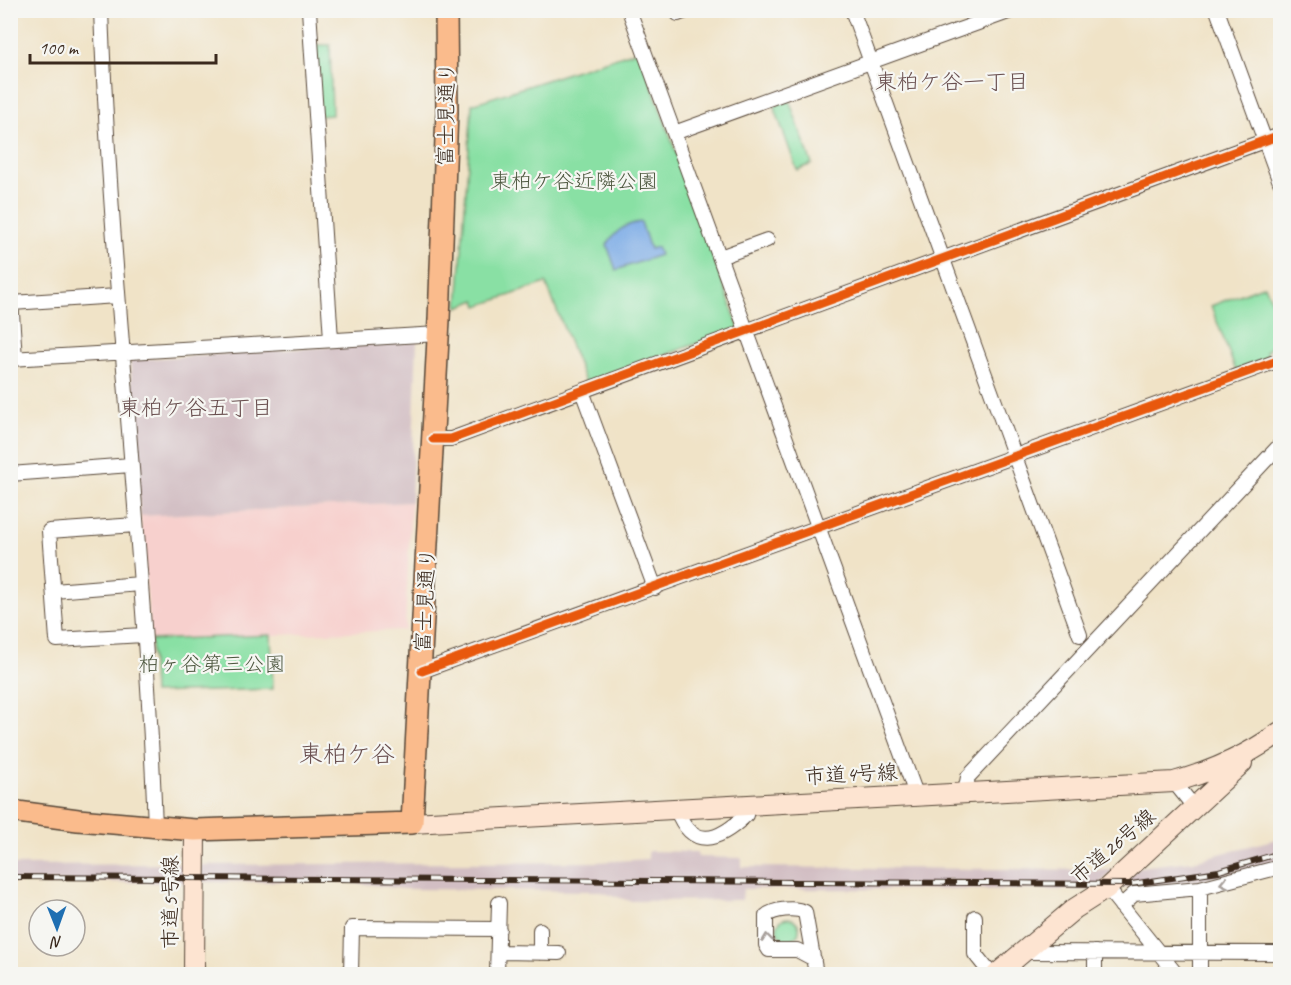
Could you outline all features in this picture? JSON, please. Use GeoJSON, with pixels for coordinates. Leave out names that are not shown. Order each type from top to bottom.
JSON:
{"type":"FeatureCollection","features":[{"type":"Feature","properties":{"kind":"main road","name":"富士見通り"},"geometry":{"type":"LineString","coordinates":[[412,823],[422,671],[438,334],[447,112],[446,10]]}},
{"type":"Feature","properties":{"kind":"main road"},"geometry":{"type":"LineString","coordinates":[[10,811],[195,830],[412,823]]}},
{"type":"Feature","properties":{"kind":"street"},"geometry":{"type":"LineString","coordinates":[[101,10],[108,178],[136,525],[154,827]]}},
{"type":"Feature","properties":{"kind":"street"},"geometry":{"type":"LineString","coordinates":[[309,10],[331,339]]}},
{"type":"Feature","properties":{"kind":"street"},"geometry":{"type":"LineString","coordinates":[[629,10],[916,794]]}},
{"type":"Feature","properties":{"kind":"street"},"geometry":{"type":"LineString","coordinates":[[677,10],[678,14],[690,10]]}},
{"type":"Feature","properties":{"kind":"street"},"geometry":{"type":"LineString","coordinates":[[852,10],[1080,635]]}},
{"type":"Feature","properties":{"kind":"street"},"geometry":{"type":"LineString","coordinates":[[674,133],[1014,10]]}},
{"type":"Feature","properties":{"kind":"street"},"geometry":{"type":"LineString","coordinates":[[1217,10],[1281,182]]}},
{"type":"Feature","properties":{"kind":"street"},"geometry":{"type":"LineString","coordinates":[[433,439],[451,439],[1281,135]]}},
{"type":"Feature","properties":{"kind":"street"},"geometry":{"type":"LineString","coordinates":[[720,257],[767,240]]}},
{"type":"Feature","properties":{"kind":"street"},"geometry":{"type":"LineString","coordinates":[[10,283],[13,359],[438,334]]}},
{"type":"Feature","properties":{"kind":"street"},"geometry":{"type":"LineString","coordinates":[[11,298],[117,296]]}},
{"type":"Feature","properties":{"kind":"street"},"geometry":{"type":"LineString","coordinates":[[422,671],[1281,360]]}},
{"type":"Feature","properties":{"kind":"street"},"geometry":{"type":"LineString","coordinates":[[582,391],[655,588]]}},
{"type":"Feature","properties":{"kind":"street"},"geometry":{"type":"LineString","coordinates":[[965,792],[968,777],[1281,445]]}},
{"type":"Feature","properties":{"kind":"street"},"geometry":{"type":"LineString","coordinates":[[10,474],[131,465]]}},
{"type":"Feature","properties":{"kind":"street"},"geometry":{"type":"LineString","coordinates":[[136,525],[49,531],[57,640],[143,634]]}},
{"type":"Feature","properties":{"kind":"street"},"geometry":{"type":"LineString","coordinates":[[54,591],[140,584]]}},
{"type":"Feature","properties":{"kind":"street","name":"市道4号線"},"geometry":{"type":"LineString","coordinates":[[412,823],[916,794],[1174,782],[1228,764],[1256,750],[1281,732]]}},
{"type":"Feature","properties":{"kind":"street","name":"市道26号線"},"geometry":{"type":"LineString","coordinates":[[997,975],[1074,909],[1107,888],[1256,750]]}},
{"type":"Feature","properties":{"kind":"street"},"geometry":{"type":"LineString","coordinates":[[1174,782],[1194,807]]}},
{"type":"Feature","properties":{"kind":"street"},"geometry":{"type":"LineString","coordinates":[[676,808],[687,832],[695,836],[722,836],[746,815],[748,804]]}},
{"type":"Feature","properties":{"kind":"street","name":"市道5号線"},"geometry":{"type":"LineString","coordinates":[[194,975],[195,830]]}},
{"type":"Feature","properties":{"kind":"street"},"geometry":{"type":"LineString","coordinates":[[1121,906],[1134,894],[1200,888],[1281,867]]}},
{"type":"Feature","properties":{"kind":"street"},"geometry":{"type":"LineString","coordinates":[[1107,888],[1176,975]]}},
{"type":"Feature","properties":{"kind":"street"},"geometry":{"type":"LineString","coordinates":[[1200,888],[1200,975]]}},
{"type":"Feature","properties":{"kind":"street"},"geometry":{"type":"LineString","coordinates":[[497,975],[499,903]]}},
{"type":"Feature","properties":{"kind":"street"},"geometry":{"type":"LineString","coordinates":[[814,959],[797,950],[769,950],[766,945],[766,916],[772,911],[800,909],[805,912],[814,959],[816,975]]}},
{"type":"Feature","properties":{"kind":"street"},"geometry":{"type":"LineString","coordinates":[[975,917],[975,954],[991,975]]}},
{"type":"Feature","properties":{"kind":"street"},"geometry":{"type":"LineString","coordinates":[[351,975],[352,928],[499,929]]}},
{"type":"Feature","properties":{"kind":"street"},"geometry":{"type":"LineString","coordinates":[[540,930],[540,953]]}},
{"type":"Feature","properties":{"kind":"street"},"geometry":{"type":"LineString","coordinates":[[498,952],[559,953]]}},
{"type":"Feature","properties":{"kind":"street"},"geometry":{"type":"LineString","coordinates":[[1024,952],[1281,953]]}},
{"type":"Feature","properties":{"kind":"street"},"geometry":{"type":"LineString","coordinates":[[1095,952],[1095,975]]}},
{"type":"Feature","properties":{"kind":"shaded area"},"geometry":{"type":"Polygon","coordinates":[[[417,341],[411,502],[140,516],[130,360],[417,341]]]}},
{"type":"Feature","properties":{"kind":"shaded area"},"geometry":{"type":"Polygon","coordinates":[[[411,502],[405,630],[151,640],[140,516],[411,502]]]}},
{"type":"Feature","properties":{"kind":"shaded area"},"geometry":{"type":"Polygon","coordinates":[[[1280,838],[1280,860],[1274,863],[1197,882],[1118,888],[1139,867],[1193,861],[1280,838]]]}},
{"type":"Feature","properties":{"kind":"shaded area"},"geometry":{"type":"Polygon","coordinates":[[[648,851],[697,852],[698,857],[742,858],[742,867],[1114,870],[1094,890],[743,889],[742,900],[630,901],[598,891],[403,889],[343,881],[201,882],[201,865],[597,862],[648,859],[648,851]]]}},
{"type":"Feature","properties":{"kind":"shaded area"},"geometry":{"type":"Polygon","coordinates":[[[188,864],[188,883],[11,881],[11,865],[188,864]]]}},
{"type":"Feature","properties":{"kind":"green space"},"geometry":{"type":"Polygon","coordinates":[[[315,45],[330,45],[332,115],[319,116],[315,45]]]}},
{"type":"Feature","properties":{"kind":"green space","name":"東柏ケ谷近隣公園"},"geometry":{"type":"Polygon","coordinates":[[[639,50],[739,328],[586,384],[546,283],[478,306],[476,300],[458,307],[472,104],[639,50]]]}},
{"type":"Feature","properties":{"kind":"green space"},"geometry":{"type":"Polygon","coordinates":[[[789,100],[812,164],[797,170],[774,106],[789,100]]]}},
{"type":"Feature","properties":{"kind":"green space"},"geometry":{"type":"Polygon","coordinates":[[[1265,285],[1275,310],[1277,341],[1266,352],[1269,358],[1236,371],[1211,306],[1265,285]]]}},
{"type":"Feature","properties":{"kind":"green space","name":"柏ヶ谷第三公園"},"geometry":{"type":"Polygon","coordinates":[[[271,635],[273,689],[153,693],[151,640],[271,635]]]}},
{"type":"Feature","properties":{"kind":"green space"},"geometry":{"type":"Polygon","coordinates":[[[788,918],[796,921],[799,929],[796,937],[788,940],[780,937],[777,929],[780,921],[788,918]]]}},
{"type":"Feature","properties":{"kind":"water"},"geometry":{"type":"Polygon","coordinates":[[[641,222],[650,249],[657,247],[660,255],[616,270],[607,245],[621,229],[641,222]]]}},
{"type":"Feature","properties":{"kind":"railway"},"geometry":{"type":"LineString","coordinates":[[10,877],[1131,884],[1219,871],[1280,853]]}},
{"type":"Feature","properties":{"kind":"cycle path"},"geometry":{"type":"LineString","coordinates":[[433,439],[451,439],[1280,135]]}},
{"type":"Feature","properties":{"kind":"cycle path"},"geometry":{"type":"LineString","coordinates":[[422,671],[1280,360]]}},
{"type":"Feature","properties":{"kind":"district","name":"東柏ケ谷一丁目"},"geometry":{"type":"Point","coordinates":[952,82]}},
{"type":"Feature","properties":{"kind":"district","name":"東柏ケ谷五丁目"},"geometry":{"type":"Point","coordinates":[196,408]}},
{"type":"Feature","properties":{"kind":"district","name":"東柏ケ谷"},"geometry":{"type":"Point","coordinates":[347,754]}}]}
